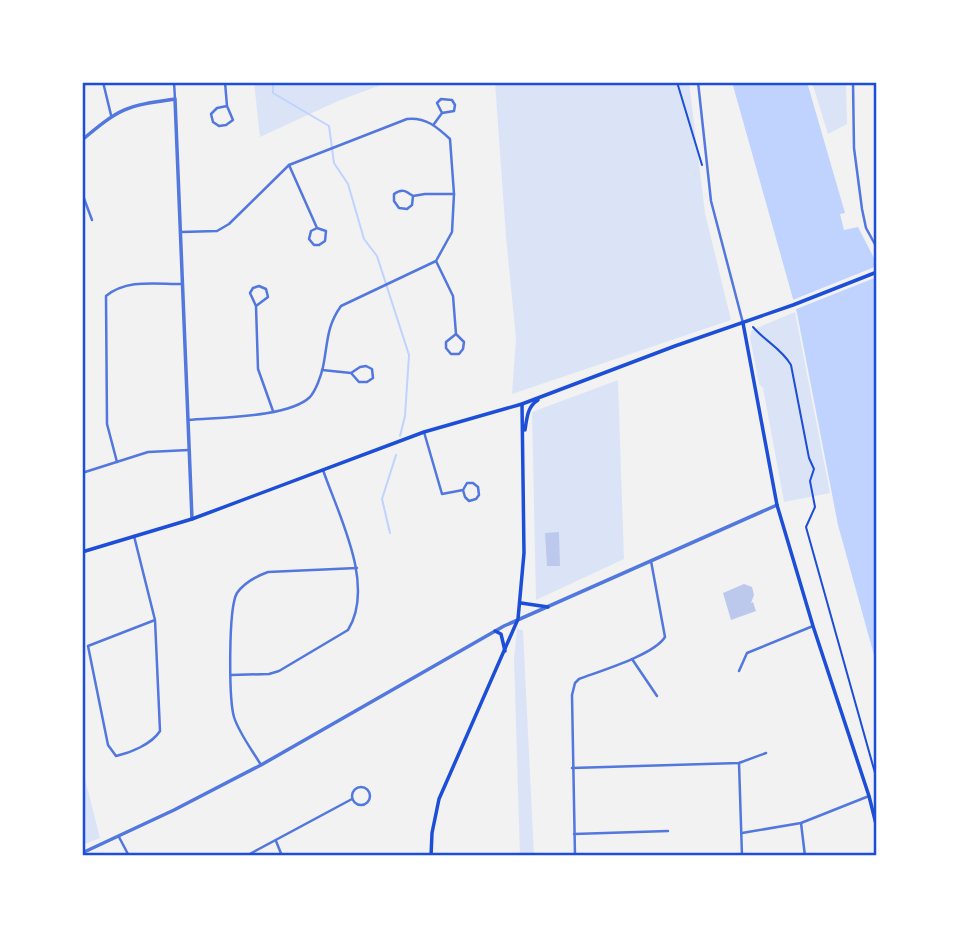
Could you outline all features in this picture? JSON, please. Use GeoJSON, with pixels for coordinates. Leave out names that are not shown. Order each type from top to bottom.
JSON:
{"type":"FeatureCollection","features":[{"type":"Feature","properties":{"kind":"main road"},"geometry":{"type":"LineString","coordinates":[[82,552],[192,519],[424,432],[545,396],[876,272]]}},
{"type":"Feature","properties":{"kind":"main road"},"geometry":{"type":"LineString","coordinates":[[743,323],[777,505],[877,828]]}},
{"type":"Feature","properties":{"kind":"main road"},"geometry":{"type":"LineString","coordinates":[[523,439],[530,409],[545,396]]}},
{"type":"Feature","properties":{"kind":"main road"},"geometry":{"type":"LineString","coordinates":[[431,856],[432,833],[439,799],[518,619],[524,553],[522,404]]}},
{"type":"Feature","properties":{"kind":"main road"},"geometry":{"type":"LineString","coordinates":[[521,603],[548,607]]}},
{"type":"Feature","properties":{"kind":"main road"},"geometry":{"type":"LineString","coordinates":[[495,631],[500,634],[505,653]]}},
{"type":"Feature","properties":{"kind":"street"},"geometry":{"type":"LineString","coordinates":[[103,82],[111,115]]}},
{"type":"Feature","properties":{"kind":"street"},"geometry":{"type":"LineString","coordinates":[[174,82],[192,519]]}},
{"type":"Feature","properties":{"kind":"street"},"geometry":{"type":"LineString","coordinates":[[225,82],[227,106],[233,120],[219,126],[213,122],[211,114],[217,108],[227,106]]}},
{"type":"Feature","properties":{"kind":"street"},"geometry":{"type":"LineString","coordinates":[[698,82],[711,201],[743,323]]}},
{"type":"Feature","properties":{"kind":"street"},"geometry":{"type":"LineString","coordinates":[[853,82],[854,148],[862,209],[866,228],[876,246]]}},
{"type":"Feature","properties":{"kind":"street"},"geometry":{"type":"LineString","coordinates":[[82,141],[111,115],[135,105],[175,99]]}},
{"type":"Feature","properties":{"kind":"street"},"geometry":{"type":"LineString","coordinates":[[434,124],[442,113],[454,111],[452,100],[441,99],[438,103],[442,113]]}},
{"type":"Feature","properties":{"kind":"street"},"geometry":{"type":"LineString","coordinates":[[181,232],[217,231],[229,224],[289,164],[407,119],[415,118],[434,124],[450,139],[454,194],[452,232],[436,261],[341,306],[331,319],[322,370],[309,397],[273,413],[188,420]]}},
{"type":"Feature","properties":{"kind":"street"},"geometry":{"type":"LineString","coordinates":[[289,164],[317,228],[326,231],[325,241],[314,245],[309,239],[311,232],[317,228]]}},
{"type":"Feature","properties":{"kind":"street"},"geometry":{"type":"LineString","coordinates":[[413,196],[412,205],[407,209],[399,208],[394,201],[394,194],[399,190],[405,190],[413,196],[454,194]]}},
{"type":"Feature","properties":{"kind":"street"},"geometry":{"type":"LineString","coordinates":[[82,192],[92,220]]}},
{"type":"Feature","properties":{"kind":"street"},"geometry":{"type":"LineString","coordinates":[[436,261],[453,296],[456,334],[464,342],[459,354],[451,354],[446,348],[446,342],[456,334]]}},
{"type":"Feature","properties":{"kind":"street"},"geometry":{"type":"LineString","coordinates":[[117,462],[107,424],[106,296],[128,284],[183,284]]}},
{"type":"Feature","properties":{"kind":"street"},"geometry":{"type":"LineString","coordinates":[[256,306],[268,297],[266,289],[259,286],[253,288],[250,293],[256,306],[258,369],[273,413]]}},
{"type":"Feature","properties":{"kind":"street"},"geometry":{"type":"LineString","coordinates":[[322,370],[351,373],[366,366],[372,369],[373,378],[367,382],[359,382],[351,373]]}},
{"type":"Feature","properties":{"kind":"street"},"geometry":{"type":"LineString","coordinates":[[424,432],[442,494],[463,490],[467,484],[473,483],[478,487],[479,495],[469,501],[463,490]]}},
{"type":"Feature","properties":{"kind":"street"},"geometry":{"type":"LineString","coordinates":[[82,473],[148,452],[189,450]]}},
{"type":"Feature","properties":{"kind":"street"},"geometry":{"type":"LineString","coordinates":[[231,675],[269,674],[279,671],[348,629],[355,618],[358,607],[357,568],[322,469]]}},
{"type":"Feature","properties":{"kind":"street"},"geometry":{"type":"LineString","coordinates":[[82,853],[261,765],[518,619],[777,505]]}},
{"type":"Feature","properties":{"kind":"street"},"geometry":{"type":"LineString","coordinates":[[134,535],[155,620],[160,731],[156,738],[116,756],[108,745],[88,646],[155,620]]}},
{"type":"Feature","properties":{"kind":"street"},"geometry":{"type":"LineString","coordinates":[[575,856],[572,695],[575,683],[662,643],[665,637],[651,561]]}},
{"type":"Feature","properties":{"kind":"street"},"geometry":{"type":"LineString","coordinates":[[261,765],[234,718],[231,675],[232,610],[237,594],[258,575],[268,572],[357,568]]}},
{"type":"Feature","properties":{"kind":"street"},"geometry":{"type":"LineString","coordinates":[[739,671],[747,653],[813,625]]}},
{"type":"Feature","properties":{"kind":"street"},"geometry":{"type":"LineString","coordinates":[[632,659],[657,696]]}},
{"type":"Feature","properties":{"kind":"street"},"geometry":{"type":"LineString","coordinates":[[572,768],[739,763],[766,753]]}},
{"type":"Feature","properties":{"kind":"street"},"geometry":{"type":"LineString","coordinates":[[739,763],[742,856]]}},
{"type":"Feature","properties":{"kind":"street"},"geometry":{"type":"LineString","coordinates":[[365,787],[369,792],[370,798],[365,804],[357,804],[352,799],[356,788],[365,787]]}},
{"type":"Feature","properties":{"kind":"street"},"geometry":{"type":"LineString","coordinates":[[742,833],[801,823],[869,796]]}},
{"type":"Feature","properties":{"kind":"street"},"geometry":{"type":"LineString","coordinates":[[246,856],[352,799]]}},
{"type":"Feature","properties":{"kind":"street"},"geometry":{"type":"LineString","coordinates":[[801,823],[805,856]]}},
{"type":"Feature","properties":{"kind":"street"},"geometry":{"type":"LineString","coordinates":[[574,834],[668,831]]}},
{"type":"Feature","properties":{"kind":"street"},"geometry":{"type":"LineString","coordinates":[[118,836],[129,856]]}},
{"type":"Feature","properties":{"kind":"street"},"geometry":{"type":"LineString","coordinates":[[276,841],[282,856]]}},
{"type":"Feature","properties":{"kind":"path"},"geometry":{"type":"LineString","coordinates":[[677,82],[700,163],[708,170]]}},
{"type":"Feature","properties":{"kind":"path"},"geometry":{"type":"LineString","coordinates":[[753,327],[764,334],[772,347],[784,353],[791,365],[809,458],[814,469],[810,481],[815,507],[806,527],[877,780]]}},
{"type":"Feature","properties":{"kind":"shaded area"},"geometry":{"type":"Polygon","coordinates":[[[254,82],[389,82],[338,101],[260,137],[254,82]]]}},
{"type":"Feature","properties":{"kind":"shaded area"},"geometry":{"type":"Polygon","coordinates":[[[495,82],[689,82],[705,213],[731,320],[512,394],[516,339],[495,82]]]}},
{"type":"Feature","properties":{"kind":"shaded area"},"geometry":{"type":"Polygon","coordinates":[[[812,82],[846,82],[847,124],[828,134],[812,82]]]}},
{"type":"Feature","properties":{"kind":"shaded area"},"geometry":{"type":"Polygon","coordinates":[[[795,312],[830,493],[784,502],[763,388],[759,384],[750,337],[752,330],[795,312]]]}},
{"type":"Feature","properties":{"kind":"shaded area"},"geometry":{"type":"Polygon","coordinates":[[[618,380],[624,559],[536,600],[532,412],[618,380]]]}},
{"type":"Feature","properties":{"kind":"shaded area"},"geometry":{"type":"Polygon","coordinates":[[[517,629],[523,630],[534,856],[520,856],[514,659],[517,629]]]}},
{"type":"Feature","properties":{"kind":"shaded area"},"geometry":{"type":"Polygon","coordinates":[[[82,767],[100,838],[82,845],[82,767]]]}},
{"type":"Feature","properties":{"kind":"water"},"geometry":{"type":"Polygon","coordinates":[[[732,82],[807,82],[845,213],[840,214],[844,230],[858,227],[877,264],[877,666],[838,525],[797,313],[732,82]]]}},
{"type":"Feature","properties":{"kind":"pier"},"geometry":{"type":"Polygon","coordinates":[[[877,266],[877,277],[794,310],[790,301],[877,266]]]}},
{"type":"Feature","properties":{"kind":"building"},"geometry":{"type":"Polygon","coordinates":[[[559,532],[560,566],[547,566],[545,533],[559,532]]]}},
{"type":"Feature","properties":{"kind":"building"},"geometry":{"type":"Polygon","coordinates":[[[744,584],[752,587],[754,595],[751,603],[753,602],[756,611],[731,620],[723,593],[744,584]]]}},
{"type":"Feature","properties":{"kind":"waterway"},"geometry":{"type":"LineString","coordinates":[[273,82],[273,93],[329,126],[334,163],[348,184],[364,239],[377,256],[409,355],[405,416],[400,436]]}},
{"type":"Feature","properties":{"kind":"waterway"},"geometry":{"type":"LineString","coordinates":[[390,533],[382,499],[396,455]]}}]}
